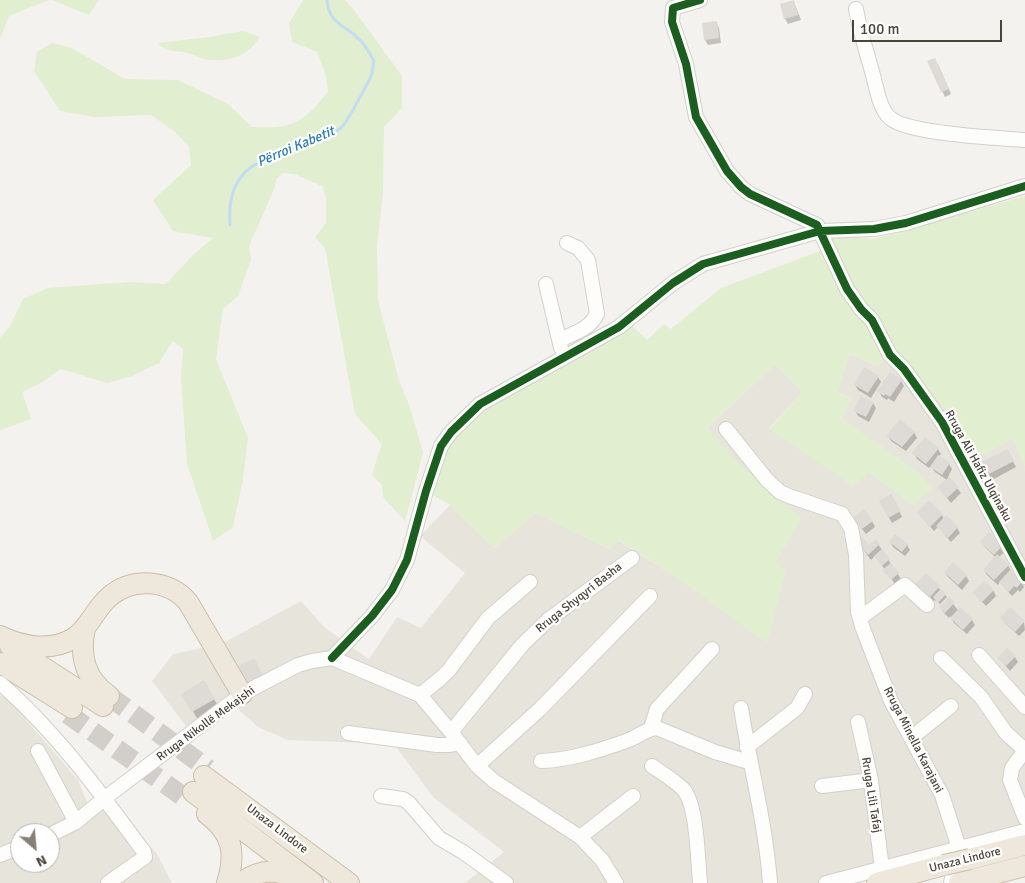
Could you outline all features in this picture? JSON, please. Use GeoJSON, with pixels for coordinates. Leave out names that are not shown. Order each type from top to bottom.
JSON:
{"type":"FeatureCollection","features":[{"type":"Feature","properties":{"kind":"highway"},"geometry":{"type":"LineString","coordinates":[[0,638],[23,645],[44,647],[62,644],[76,637],[109,597],[119,590],[143,583],[163,585],[179,594],[188,602],[242,694]]}},
{"type":"Feature","properties":{"kind":"highway"},"geometry":{"type":"LineString","coordinates":[[0,638],[106,701],[93,682],[83,659],[82,648],[85,628]]}},
{"type":"Feature","properties":{"kind":"highway"},"geometry":{"type":"LineString","coordinates":[[0,662],[8,679],[70,711]]}},
{"type":"Feature","properties":{"kind":"highway"},"geometry":{"type":"LineString","coordinates":[[198,784],[214,819],[228,837],[232,850],[231,871],[227,883]]}},
{"type":"Feature","properties":{"kind":"highway","name":"Unaza Lindore"},"geometry":{"type":"LineString","coordinates":[[198,784],[230,794],[349,883]]}},
{"type":"Feature","properties":{"kind":"highway","name":"Unaza Lindore"},"geometry":{"type":"LineString","coordinates":[[198,784],[313,883]]}},
{"type":"Feature","properties":{"kind":"highway","name":"Unaza Lindore"},"geometry":{"type":"LineString","coordinates":[[955,878],[964,854],[1025,845]]}},
{"type":"Feature","properties":{"kind":"highway","name":"Unaza Lindore"},"geometry":{"type":"LineString","coordinates":[[879,876],[955,878],[1025,866]]}},
{"type":"Feature","properties":{"kind":"highway"},"geometry":{"type":"LineString","coordinates":[[241,883],[257,873],[273,871],[282,872],[304,883]]}},
{"type":"Feature","properties":{"kind":"street","name":"Rruga Ali Hafiz Ulqinaku"},"geometry":{"type":"LineString","coordinates":[[700,0],[673,8],[672,22],[686,64],[693,106],[701,127],[727,171],[741,187],[764,201],[812,222],[820,231],[847,288],[861,309],[872,320],[890,355],[904,369],[942,422],[1025,577]]}},
{"type":"Feature","properties":{"kind":"street"},"geometry":{"type":"LineString","coordinates":[[856,9],[859,31],[880,102],[888,116],[893,120],[912,127],[977,138],[1025,140]]}},
{"type":"Feature","properties":{"kind":"street"},"geometry":{"type":"LineString","coordinates":[[616,883],[602,860],[580,837],[494,781],[477,766],[456,737],[420,695],[332,658],[372,616],[400,576],[407,560],[438,455],[446,439],[473,409],[480,404],[628,322],[673,283],[703,264],[820,231],[890,227],[1025,186]]}},
{"type":"Feature","properties":{"kind":"street"},"geometry":{"type":"LineString","coordinates":[[560,340],[586,328],[597,314],[588,260],[578,248],[566,243]]}},
{"type":"Feature","properties":{"kind":"street"},"geometry":{"type":"LineString","coordinates":[[546,284],[564,358]]}},
{"type":"Feature","properties":{"kind":"street","name":"Rruga Minella Karajani"},"geometry":{"type":"LineString","coordinates":[[726,429],[767,480],[780,492],[842,514],[847,520],[851,528],[856,555],[860,618],[891,702],[942,795],[964,854]]}},
{"type":"Feature","properties":{"kind":"street","name":"Rruga Shyqyri Basha"},"geometry":{"type":"LineString","coordinates":[[456,737],[523,644],[548,620],[632,558]]}},
{"type":"Feature","properties":{"kind":"street"},"geometry":{"type":"LineString","coordinates":[[420,695],[445,674],[488,618],[530,582]]}},
{"type":"Feature","properties":{"kind":"street"},"geometry":{"type":"LineString","coordinates":[[860,618],[905,585],[928,605]]}},
{"type":"Feature","properties":{"kind":"street"},"geometry":{"type":"LineString","coordinates":[[477,766],[540,709],[650,596]]}},
{"type":"Feature","properties":{"kind":"street"},"geometry":{"type":"LineString","coordinates":[[651,728],[657,709],[712,649]]}},
{"type":"Feature","properties":{"kind":"street"},"geometry":{"type":"LineString","coordinates":[[979,655],[1025,707]]}},
{"type":"Feature","properties":{"kind":"street","name":"Rruga Nikollë Mekajshi"},"geometry":{"type":"LineString","coordinates":[[60,830],[76,822],[242,694],[298,665],[332,658]]}},
{"type":"Feature","properties":{"kind":"street"},"geometry":{"type":"LineString","coordinates":[[941,658],[980,697],[1001,727],[1025,750],[1012,768],[1010,775],[1011,786],[1024,813]]}},
{"type":"Feature","properties":{"kind":"street"},"geometry":{"type":"LineString","coordinates":[[8,679],[18,699],[62,745],[105,798],[144,852],[145,857],[108,883]]}},
{"type":"Feature","properties":{"kind":"street"},"geometry":{"type":"LineString","coordinates":[[747,747],[797,708],[804,694]]}},
{"type":"Feature","properties":{"kind":"street"},"geometry":{"type":"LineString","coordinates":[[912,738],[950,706]]}},
{"type":"Feature","properties":{"kind":"street"},"geometry":{"type":"LineString","coordinates":[[741,708],[749,762],[761,819],[770,883]]}},
{"type":"Feature","properties":{"kind":"street","name":"Rruga Lili Tafaj"},"geometry":{"type":"LineString","coordinates":[[858,722],[870,780],[879,876]]}},
{"type":"Feature","properties":{"kind":"street"},"geometry":{"type":"LineString","coordinates":[[541,761],[573,757],[630,739],[651,728],[664,730],[715,752],[749,762]]}},
{"type":"Feature","properties":{"kind":"street"},"geometry":{"type":"LineString","coordinates":[[348,733],[437,745],[450,745],[456,737]]}},
{"type":"Feature","properties":{"kind":"street"},"geometry":{"type":"LineString","coordinates":[[38,751],[76,822]]}},
{"type":"Feature","properties":{"kind":"street"},"geometry":{"type":"LineString","coordinates":[[652,766],[684,790],[689,799],[694,816],[700,883]]}},
{"type":"Feature","properties":{"kind":"street"},"geometry":{"type":"LineString","coordinates":[[822,786],[870,780]]}},
{"type":"Feature","properties":{"kind":"street"},"geometry":{"type":"LineString","coordinates":[[382,796],[403,799],[409,803],[439,838],[476,861],[506,883]]}},
{"type":"Feature","properties":{"kind":"street"},"geometry":{"type":"LineString","coordinates":[[580,837],[633,796]]}},
{"type":"Feature","properties":{"kind":"street"},"geometry":{"type":"LineString","coordinates":[[826,883],[879,876],[964,854],[1025,831]]}},
{"type":"Feature","properties":{"kind":"shaded area"},"geometry":{"type":"Polygon","coordinates":[[[849,354],[878,366],[890,355],[1013,439],[1025,466],[1025,838],[851,883],[465,883],[504,852],[433,797],[394,744],[288,740],[258,727],[237,708],[186,726],[152,681],[173,654],[221,644],[301,601],[324,627],[369,659],[397,617],[421,628],[465,573],[420,536],[450,505],[494,548],[536,513],[610,549],[618,540],[671,574],[776,562],[739,464],[707,428],[775,364],[803,392],[769,428],[870,473],[914,505],[919,473],[841,419],[852,398],[837,393],[849,354]]]}},
{"type":"Feature","properties":{"kind":"shaded area"},"geometry":{"type":"Polygon","coordinates":[[[0,695],[9,700],[78,780],[87,802],[77,821],[105,798],[157,854],[172,883],[0,883],[0,695]]]}},
{"type":"Feature","properties":{"kind":"green space"},"geometry":{"type":"Polygon","coordinates":[[[0,0],[49,0],[9,16],[0,39],[0,0]]]}},
{"type":"Feature","properties":{"kind":"green space"},"geometry":{"type":"Polygon","coordinates":[[[52,0],[99,0],[89,15],[52,0]]]}},
{"type":"Feature","properties":{"kind":"green space"},"geometry":{"type":"Polygon","coordinates":[[[303,0],[345,0],[402,76],[402,108],[384,127],[383,192],[377,246],[378,300],[399,381],[409,404],[423,453],[405,521],[383,497],[382,485],[372,475],[382,444],[355,414],[325,248],[315,237],[326,223],[326,197],[322,186],[294,174],[282,173],[276,179],[275,187],[249,246],[251,260],[238,296],[223,309],[216,359],[248,438],[243,479],[233,527],[213,541],[187,464],[181,378],[183,349],[173,341],[159,363],[132,376],[107,383],[61,369],[39,384],[22,392],[31,419],[0,430],[0,338],[10,326],[23,299],[48,288],[130,282],[166,284],[193,255],[213,238],[173,231],[153,200],[191,165],[189,146],[174,131],[151,115],[95,117],[60,111],[34,71],[37,52],[52,43],[72,48],[125,79],[178,80],[228,104],[252,127],[278,127],[296,122],[304,117],[320,102],[328,91],[325,72],[317,52],[292,42],[289,23],[303,0]]]}},
{"type":"Feature","properties":{"kind":"green space"},"geometry":{"type":"Polygon","coordinates":[[[243,31],[260,37],[245,53],[225,60],[204,59],[187,53],[168,50],[158,43],[209,37],[243,31]]]}},
{"type":"Feature","properties":{"kind":"green space"},"geometry":{"type":"Polygon","coordinates":[[[1025,196],[1025,466],[1013,439],[965,465],[890,355],[878,366],[849,354],[837,393],[852,398],[842,419],[919,473],[932,488],[914,505],[870,473],[853,486],[769,429],[803,392],[775,364],[707,428],[739,464],[802,518],[776,562],[786,570],[767,643],[671,574],[619,540],[610,549],[536,513],[494,548],[450,505],[426,491],[437,455],[473,409],[628,322],[647,340],[664,324],[671,329],[721,288],[828,248],[820,231],[873,239],[1025,196]]]}},
{"type":"Feature","properties":{"kind":"building"},"geometry":{"type":"Polygon","coordinates":[[[794,0],[798,15],[784,19],[780,4],[794,0]]]}},
{"type":"Feature","properties":{"kind":"building"},"geometry":{"type":"Polygon","coordinates":[[[717,21],[719,38],[704,40],[702,23],[717,21]]]}},
{"type":"Feature","properties":{"kind":"building"},"geometry":{"type":"Polygon","coordinates":[[[935,58],[949,89],[941,92],[927,61],[935,58]]]}},
{"type":"Feature","properties":{"kind":"building"},"geometry":{"type":"Polygon","coordinates":[[[864,367],[879,376],[868,393],[854,385],[864,367]]]}},
{"type":"Feature","properties":{"kind":"building"},"geometry":{"type":"Polygon","coordinates":[[[890,372],[902,380],[890,397],[885,394],[884,396],[877,391],[890,372]]]}},
{"type":"Feature","properties":{"kind":"building"},"geometry":{"type":"Polygon","coordinates":[[[861,396],[874,402],[866,417],[853,411],[861,396]]]}},
{"type":"Feature","properties":{"kind":"building"},"geometry":{"type":"Polygon","coordinates":[[[900,419],[915,432],[902,447],[886,436],[900,419]]]}},
{"type":"Feature","properties":{"kind":"building"},"geometry":{"type":"Polygon","coordinates":[[[925,437],[939,448],[926,464],[912,453],[925,437]]]}},
{"type":"Feature","properties":{"kind":"building"},"geometry":{"type":"Polygon","coordinates":[[[1008,449],[1014,461],[987,475],[981,462],[1008,449]]]}},
{"type":"Feature","properties":{"kind":"building"},"geometry":{"type":"Polygon","coordinates":[[[938,455],[950,463],[942,475],[930,467],[938,455]]]}},
{"type":"Feature","properties":{"kind":"building"},"geometry":{"type":"Polygon","coordinates":[[[949,477],[959,487],[947,498],[937,487],[949,477]]]}},
{"type":"Feature","properties":{"kind":"building"},"geometry":{"type":"Polygon","coordinates":[[[891,494],[901,511],[888,518],[879,501],[891,494]]]}},
{"type":"Feature","properties":{"kind":"building"},"geometry":{"type":"Polygon","coordinates":[[[929,500],[943,514],[930,527],[917,513],[929,500]]]}},
{"type":"Feature","properties":{"kind":"building"},"geometry":{"type":"Polygon","coordinates":[[[864,509],[873,521],[862,529],[853,518],[864,509]]]}},
{"type":"Feature","properties":{"kind":"building"},"geometry":{"type":"Polygon","coordinates":[[[946,515],[958,527],[948,538],[936,526],[946,515]]]}},
{"type":"Feature","properties":{"kind":"building"},"geometry":{"type":"Polygon","coordinates":[[[989,532],[1003,545],[994,555],[980,542],[989,532]]]}},
{"type":"Feature","properties":{"kind":"building"},"geometry":{"type":"Polygon","coordinates":[[[895,534],[908,544],[902,552],[889,542],[895,534]]]}},
{"type":"Feature","properties":{"kind":"building"},"geometry":{"type":"Polygon","coordinates":[[[862,537],[869,545],[876,539],[880,544],[868,555],[856,542],[862,537]]]}},
{"type":"Feature","properties":{"kind":"building"},"geometry":{"type":"Polygon","coordinates":[[[882,549],[890,559],[882,566],[874,556],[882,549]]]}},
{"type":"Feature","properties":{"kind":"building"},"geometry":{"type":"Polygon","coordinates":[[[997,554],[1009,565],[994,580],[983,570],[997,554]]]}},
{"type":"Feature","properties":{"kind":"building"},"geometry":{"type":"Polygon","coordinates":[[[953,562],[967,575],[958,585],[944,572],[953,562]]]}},
{"type":"Feature","properties":{"kind":"building"},"geometry":{"type":"Polygon","coordinates":[[[891,563],[899,573],[891,580],[882,570],[891,563]]]}},
{"type":"Feature","properties":{"kind":"building"},"geometry":{"type":"Polygon","coordinates":[[[1010,570],[1022,581],[1017,588],[1014,586],[1009,592],[999,582],[1010,570]]]}},
{"type":"Feature","properties":{"kind":"building"},"geometry":{"type":"Polygon","coordinates":[[[926,573],[940,586],[930,597],[915,584],[926,573]]]}},
{"type":"Feature","properties":{"kind":"building"},"geometry":{"type":"Polygon","coordinates":[[[984,581],[994,590],[982,602],[972,593],[984,581]]]}},
{"type":"Feature","properties":{"kind":"building"},"geometry":{"type":"Polygon","coordinates":[[[941,589],[946,594],[938,603],[933,597],[941,589]]]}},
{"type":"Feature","properties":{"kind":"building"},"geometry":{"type":"Polygon","coordinates":[[[949,597],[955,602],[945,613],[939,607],[949,597]]]}},
{"type":"Feature","properties":{"kind":"building"},"geometry":{"type":"Polygon","coordinates":[[[960,607],[973,619],[963,630],[950,618],[960,607]]]}},
{"type":"Feature","properties":{"kind":"building"},"geometry":{"type":"Polygon","coordinates":[[[1010,607],[1025,621],[1015,632],[1000,618],[1010,607]]]}},
{"type":"Feature","properties":{"kind":"building"},"geometry":{"type":"Polygon","coordinates":[[[1007,648],[1016,656],[1006,666],[997,658],[1007,648]]]}},
{"type":"Feature","properties":{"kind":"building"},"geometry":{"type":"Polygon","coordinates":[[[254,658],[263,675],[244,684],[235,668],[254,658]]]}},
{"type":"Feature","properties":{"kind":"building"},"geometry":{"type":"Polygon","coordinates":[[[204,680],[215,699],[192,712],[181,694],[204,680]]]}},
{"type":"Feature","properties":{"kind":"waterway","name":"Përroi Kabetit"},"geometry":{"type":"LineString","coordinates":[[230,225],[231,199],[238,181],[250,168],[266,159],[322,139],[341,128],[352,112],[371,76],[374,61],[363,43],[331,15],[327,0]]}},
{"type":"Feature","properties":{"kind":"tunnel"},"geometry":{"type":"LineString","coordinates":[[109,696],[208,769]]}},
{"type":"Feature","properties":{"kind":"tunnel"},"geometry":{"type":"LineString","coordinates":[[68,714],[188,800]]}},
{"type":"Feature","properties":{"kind":"cycle path"},"geometry":{"type":"LineString","coordinates":[[700,0],[673,8],[672,22],[686,64],[696,117],[727,171],[741,187],[750,194],[817,225],[847,289],[861,309],[872,320],[890,355],[904,369],[942,422],[1025,577]]}},
{"type":"Feature","properties":{"kind":"cycle path"},"geometry":{"type":"LineString","coordinates":[[332,658],[372,616],[392,590],[407,560],[426,491],[441,446],[451,432],[480,404],[619,327],[673,283],[703,264],[820,231],[874,229],[906,223],[1025,186]]}}]}
